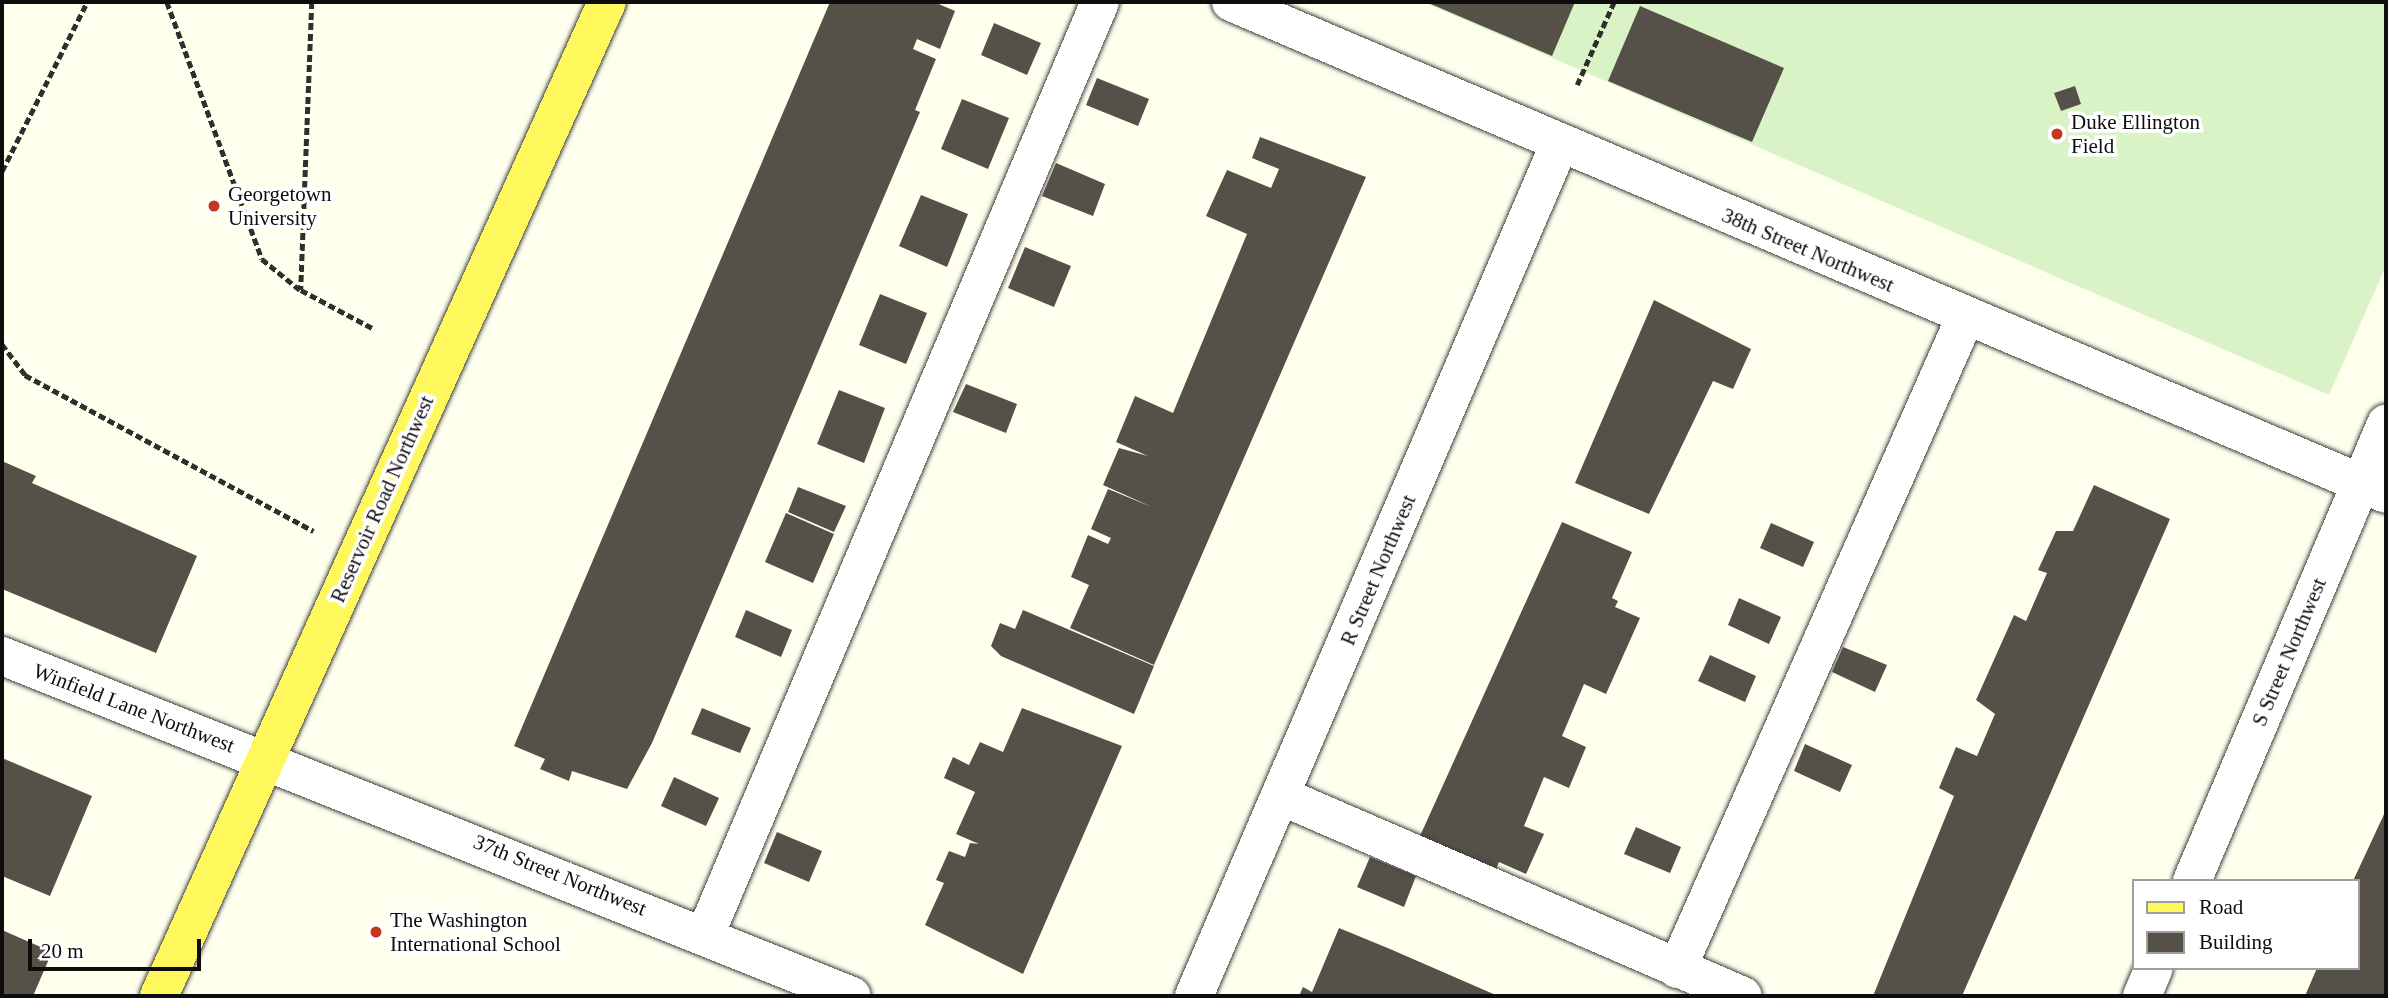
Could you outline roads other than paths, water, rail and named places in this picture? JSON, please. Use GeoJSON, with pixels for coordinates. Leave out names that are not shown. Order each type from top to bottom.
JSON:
{"type":"FeatureCollection","features":[{"type":"Feature","properties":{"kind":"main road","name":"Reservoir Road Northwest"},"geometry":{"type":"LineString","coordinates":[[159,996],[607,2]]}},
{"type":"Feature","properties":{"kind":"street"},"geometry":{"type":"LineString","coordinates":[[706,933],[1100,2]]}},
{"type":"Feature","properties":{"kind":"street","name":"38th Street Northwest"},"geometry":{"type":"LineString","coordinates":[[1231,2],[1965,318],[2374,488]]}},
{"type":"Feature","properties":{"kind":"street","name":"R Street Northwest"},"geometry":{"type":"LineString","coordinates":[[1194,996],[1560,143]]}},
{"type":"Feature","properties":{"kind":"street"},"geometry":{"type":"LineString","coordinates":[[1677,969],[1965,318]]}},
{"type":"Feature","properties":{"kind":"street","name":"S Street Northwest"},"geometry":{"type":"LineString","coordinates":[[2193,879],[2374,488],[2386,423]]}},
{"type":"Feature","properties":{"kind":"street","name":"Winfield Lane Northwest"},"geometry":{"type":"LineString","coordinates":[[2,656],[265,759]]}},
{"type":"Feature","properties":{"kind":"street","name":"37th Street Northwest"},"geometry":{"type":"LineString","coordinates":[[265,759],[706,933],[852,996]]}},
{"type":"Feature","properties":{"kind":"street"},"geometry":{"type":"LineString","coordinates":[[1281,796],[1743,996]]}},
{"type":"Feature","properties":{"kind":"street"},"geometry":{"type":"LineString","coordinates":[[2142,996],[2153,970]]}},
{"type":"Feature","properties":{"kind":"place","name":"Duke Ellington Field"},"geometry":{"type":"Point","coordinates":[2057,134]}},
{"type":"Feature","properties":{"kind":"place","name":"Georgetown University"},"geometry":{"type":"Point","coordinates":[214,206]}},
{"type":"Feature","properties":{"kind":"place","name":"The Washington International School"},"geometry":{"type":"Point","coordinates":[376,932]}}]}
